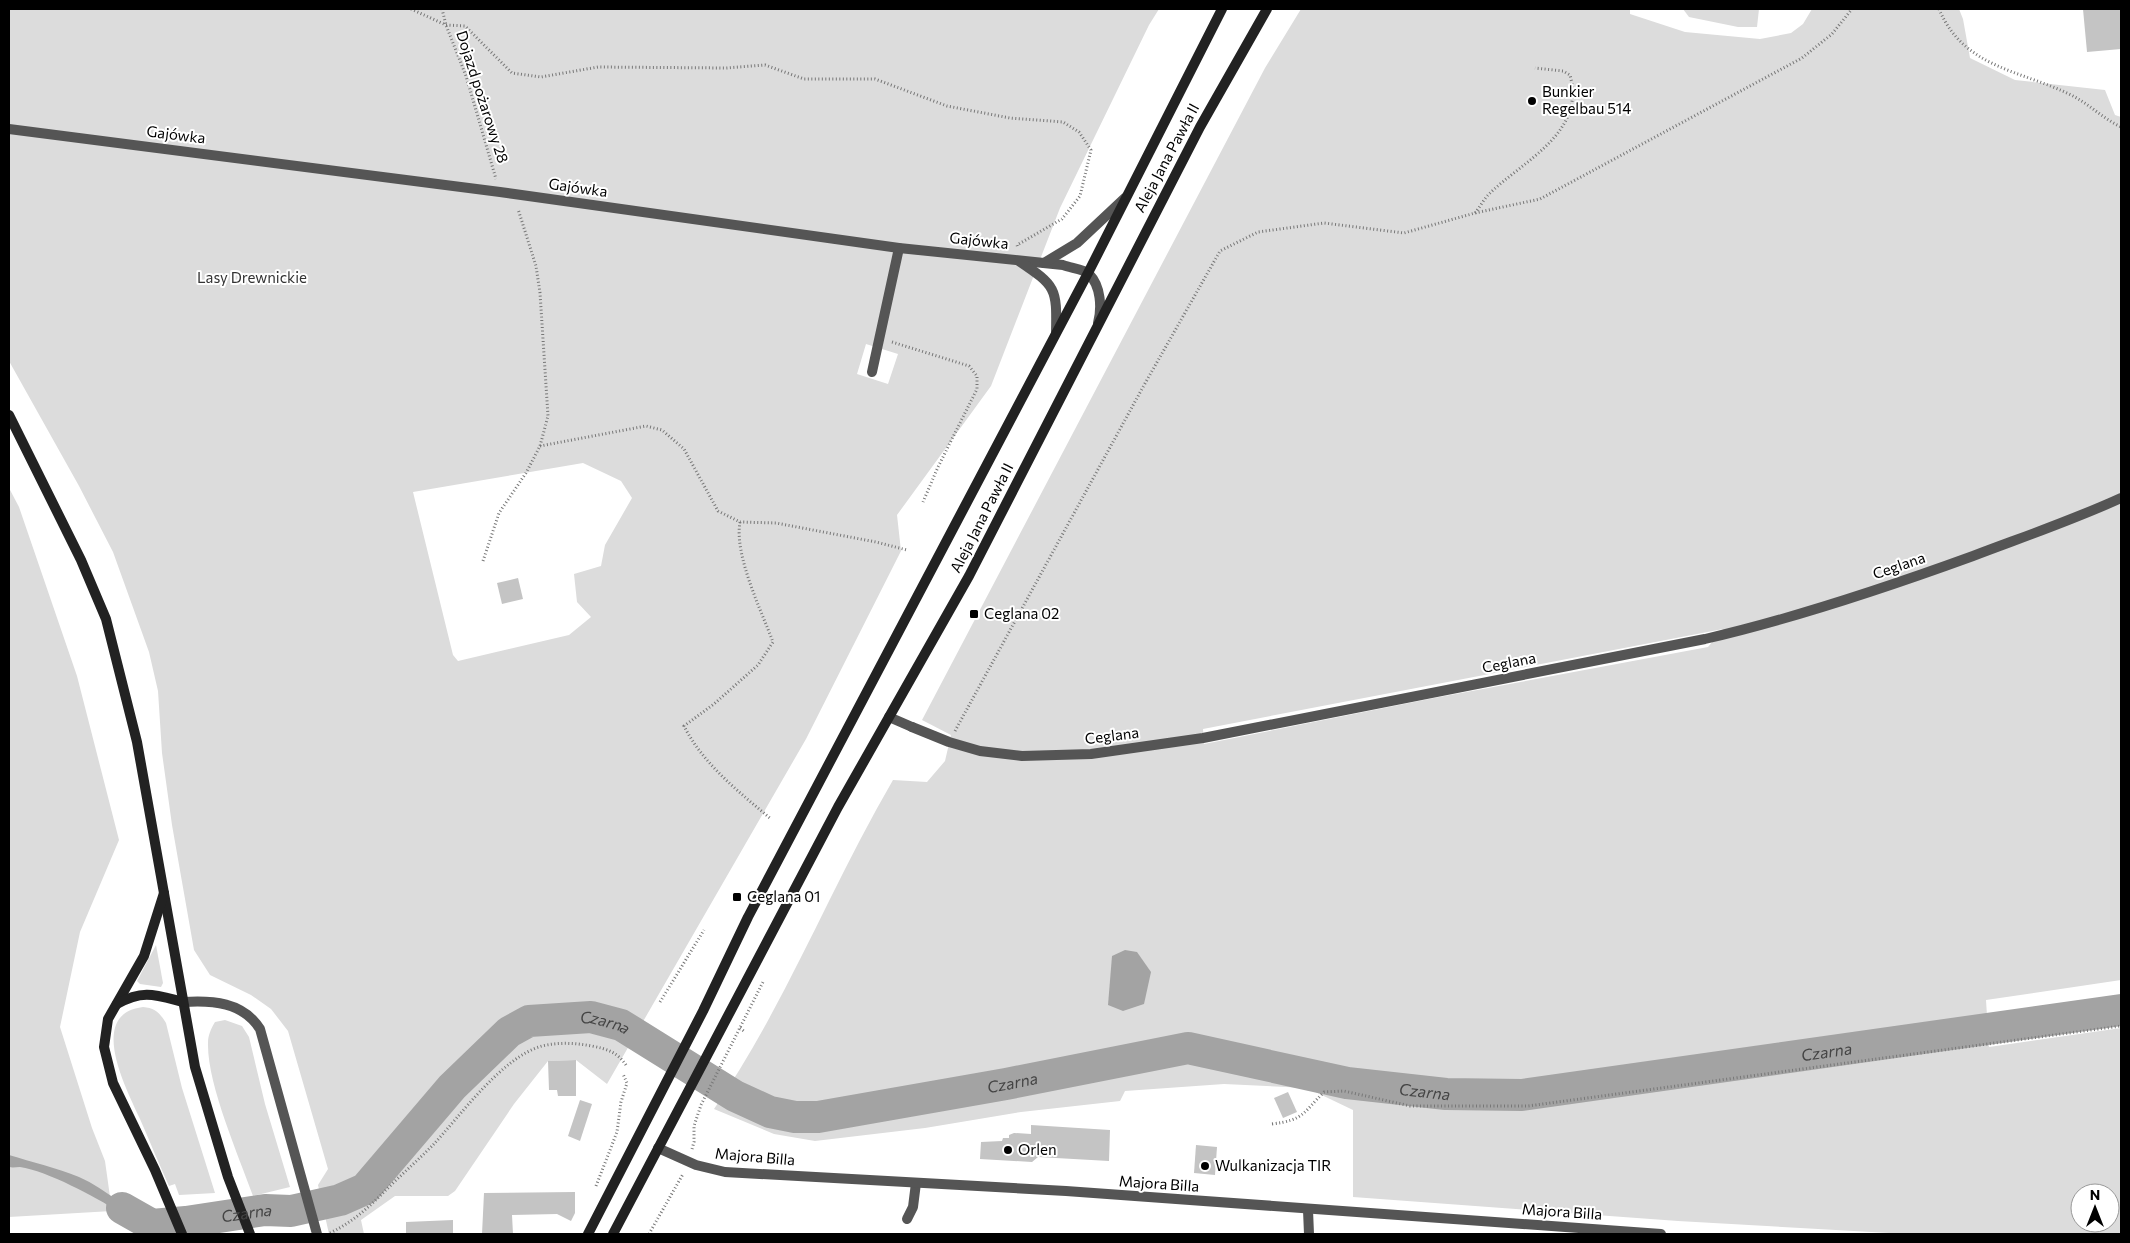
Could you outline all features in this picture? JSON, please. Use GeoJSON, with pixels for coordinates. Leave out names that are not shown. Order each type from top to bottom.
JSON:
{"type":"FeatureCollection","features":[{"type":"Feature","properties":{"kind":"main road","name":"Aleja Jana Pawła II"},"geometry":{"type":"LineString","coordinates":[[588,1234],[693,1030],[748,917],[1088,273],[1222,9]]}},
{"type":"Feature","properties":{"kind":"main road","name":"Aleja Jana Pawła II"},"geometry":{"type":"LineString","coordinates":[[613,1234],[838,807],[969,576],[1200,127],[1267,9]]}},
{"type":"Feature","properties":{"kind":"main road"},"geometry":{"type":"LineString","coordinates":[[9,415],[81,560],[106,619],[128,698],[165,889],[199,1087],[228,1176],[250,1234]]}},
{"type":"Feature","properties":{"kind":"main road"},"geometry":{"type":"LineString","coordinates":[[165,889],[144,956],[115,1005],[105,1027],[104,1047],[113,1083],[164,1188],[182,1234]]}},
{"type":"Feature","properties":{"kind":"main road"},"geometry":{"type":"LineString","coordinates":[[115,1005],[132,996],[144,994],[183,1002]]}},
{"type":"Feature","properties":{"kind":"street","name":"Gajówka"},"geometry":{"type":"LineString","coordinates":[[9,129],[500,192],[899,248],[1063,265],[1088,273]]}},
{"type":"Feature","properties":{"kind":"street"},"geometry":{"type":"LineString","coordinates":[[1044,263],[1076,243],[1127,196]]}},
{"type":"Feature","properties":{"kind":"street"},"geometry":{"type":"LineString","coordinates":[[872,372],[899,248]]}},
{"type":"Feature","properties":{"kind":"street"},"geometry":{"type":"LineString","coordinates":[[1018,261],[1050,283],[1055,294],[1056,332]]}},
{"type":"Feature","properties":{"kind":"street"},"geometry":{"type":"LineString","coordinates":[[1088,273],[1099,298],[1098,324]]}},
{"type":"Feature","properties":{"kind":"street","name":"Ceglana"},"geometry":{"type":"LineString","coordinates":[[889,717],[948,742],[980,751],[1022,756],[1091,754],[1179,742],[1705,639],[1762,626],[1891,585],[2088,514],[2121,498]]}},
{"type":"Feature","properties":{"kind":"street"},"geometry":{"type":"LineString","coordinates":[[183,1002],[209,1001],[228,1005],[248,1014],[257,1024],[264,1038],[317,1231]]}},
{"type":"Feature","properties":{"kind":"street","name":"Majora Billa"},"geometry":{"type":"LineString","coordinates":[[658,1148],[687,1162],[710,1170],[1066,1191],[1308,1210],[1661,1234]]}},
{"type":"Feature","properties":{"kind":"street"},"geometry":{"type":"LineString","coordinates":[[908,1219],[913,1206],[916,1183]]}},
{"type":"Feature","properties":{"kind":"street"},"geometry":{"type":"LineString","coordinates":[[1308,1210],[1309,1234]]}},
{"type":"Feature","properties":{"kind":"path"},"geometry":{"type":"LineString","coordinates":[[411,9],[446,25],[465,26],[512,73],[541,77],[598,68],[726,68],[765,65],[804,79],[875,79],[948,106],[1010,118],[1063,122],[1079,132],[1091,150],[1080,196],[1062,219],[1018,245],[1018,261]]}},
{"type":"Feature","properties":{"kind":"path","name":"Dojazd pożarowy 28"},"geometry":{"type":"LineString","coordinates":[[442,9],[446,25],[466,76],[500,192]]}},
{"type":"Feature","properties":{"kind":"path"},"geometry":{"type":"LineString","coordinates":[[948,742],[1220,251],[1258,232],[1324,223],[1404,233],[1475,213],[1540,199],[1618,159],[1658,134],[1802,58],[1832,34],[1852,9]]}},
{"type":"Feature","properties":{"kind":"path"},"geometry":{"type":"LineString","coordinates":[[1939,9],[1945,24],[1957,40],[1971,52],[2018,76],[2073,97],[2103,118],[2121,127]]}},
{"type":"Feature","properties":{"kind":"path"},"geometry":{"type":"LineString","coordinates":[[1475,213],[1488,195],[1538,154],[1563,129],[1572,108],[1574,91],[1570,75],[1563,71],[1535,68]]}},
{"type":"Feature","properties":{"kind":"path"},"geometry":{"type":"LineString","coordinates":[[482,561],[499,514],[526,473],[540,446],[548,416],[540,293],[527,234],[513,194]]}},
{"type":"Feature","properties":{"kind":"path"},"geometry":{"type":"LineString","coordinates":[[879,339],[970,366],[977,376],[978,389],[938,467],[923,502]]}},
{"type":"Feature","properties":{"kind":"path"},"geometry":{"type":"LineString","coordinates":[[540,446],[646,426],[662,430],[684,449],[718,510],[740,522],[776,523],[876,542],[907,550]]}},
{"type":"Feature","properties":{"kind":"path"},"geometry":{"type":"LineString","coordinates":[[740,522],[742,551],[773,642],[758,665],[714,704],[684,726],[694,745],[736,789],[771,819]]}},
{"type":"Feature","properties":{"kind":"path"},"geometry":{"type":"LineString","coordinates":[[660,1002],[704,930]]}},
{"type":"Feature","properties":{"kind":"path"},"geometry":{"type":"LineString","coordinates":[[1272,1124],[1292,1122],[1302,1117],[1324,1092],[1344,1091],[1410,1106],[1528,1106],[2121,1026]]}},
{"type":"Feature","properties":{"kind":"path"},"geometry":{"type":"LineString","coordinates":[[694,1142],[694,1126],[701,1105],[740,1028],[745,1032]]}},
{"type":"Feature","properties":{"kind":"path"},"geometry":{"type":"LineString","coordinates":[[329,1234],[364,1213],[434,1144],[453,1120],[519,1057],[541,1046],[562,1043],[582,1044],[605,1049],[619,1055],[626,1065]]}},
{"type":"Feature","properties":{"kind":"path"},"geometry":{"type":"LineString","coordinates":[[594,1190],[617,1132],[621,1102],[627,1083],[623,1074]]}},
{"type":"Feature","properties":{"kind":"path"},"geometry":{"type":"LineString","coordinates":[[649,1234],[674,1187],[680,1181]]}},
{"type":"Feature","properties":{"kind":"green space","name":"Lasy Drewnickie"},"geometry":{"type":"Polygon","coordinates":[[[9,9],[1159,9],[1149,25],[1060,208],[991,386],[897,515],[901,551],[806,739],[607,1084],[576,1060],[548,1061],[514,1104],[455,1191],[448,1196],[395,1196],[361,1220],[364,1234],[329,1234],[318,1185],[328,1169],[288,1031],[271,1009],[251,995],[210,975],[194,950],[172,825],[162,753],[158,691],[149,652],[113,552],[79,486],[9,361],[9,9]],[[866,344],[857,374],[888,384],[898,354],[866,344]],[[583,463],[413,492],[453,655],[458,661],[569,635],[591,617],[577,602],[574,574],[601,566],[605,545],[632,498],[621,481],[583,463]]]}},
{"type":"Feature","properties":{"kind":"green space"},"geometry":{"type":"Polygon","coordinates":[[[1301,9],[1630,9],[1630,14],[1685,32],[1760,39],[1791,33],[1803,24],[1812,9],[1959,9],[1963,19],[1970,58],[2015,80],[2105,90],[2115,115],[2121,117],[2121,980],[1986,1000],[1989,1047],[2121,1028],[2121,1234],[1907,1234],[1678,1221],[1353,1197],[1353,1110],[1307,1088],[1224,1084],[1125,1091],[1120,1101],[1021,1112],[925,1128],[815,1141],[774,1134],[714,1109],[763,1029],[848,862],[893,780],[927,782],[945,761],[951,735],[922,720],[1265,68],[1301,9]],[[1723,629],[1203,729],[1204,744],[1434,698],[1708,647],[1723,629]]]}},
{"type":"Feature","properties":{"kind":"green space"},"geometry":{"type":"Polygon","coordinates":[[[1683,9],[1759,9],[1757,27],[1738,27],[1689,17],[1683,9]]]}},
{"type":"Feature","properties":{"kind":"green space"},"geometry":{"type":"Polygon","coordinates":[[[9,488],[19,507],[77,676],[119,840],[80,932],[60,1027],[92,1128],[105,1161],[112,1211],[9,1217],[9,488]]]}},
{"type":"Feature","properties":{"kind":"green space"},"geometry":{"type":"Polygon","coordinates":[[[156,945],[163,983],[161,987],[140,984],[137,981],[156,945]]]}},
{"type":"Feature","properties":{"kind":"green space"},"geometry":{"type":"Polygon","coordinates":[[[143,1007],[157,1012],[166,1023],[182,1088],[215,1193],[179,1195],[175,1184],[169,1186],[120,1073],[115,1055],[114,1038],[117,1023],[126,1013],[143,1007]]]}},
{"type":"Feature","properties":{"kind":"green space"},"geometry":{"type":"Polygon","coordinates":[[[225,1020],[242,1026],[249,1037],[265,1104],[290,1187],[253,1196],[218,1099],[209,1060],[208,1043],[210,1032],[215,1022],[225,1020]]]}},
{"type":"Feature","properties":{"kind":"shaded area"},"geometry":{"type":"Polygon","coordinates":[[[1125,950],[1137,952],[1151,972],[1144,1004],[1123,1011],[1108,1005],[1112,956],[1125,950]]]}},
{"type":"Feature","properties":{"kind":"shaded area"},"geometry":{"type":"Polygon","coordinates":[[[9,1155],[79,1177],[139,1213],[160,1220],[165,1231],[141,1226],[98,1199],[57,1179],[31,1169],[9,1167],[9,1155]]]}},
{"type":"Feature","properties":{"kind":"building"},"geometry":{"type":"Polygon","coordinates":[[[2083,9],[2121,9],[2121,49],[2087,52],[2083,9]]]}},
{"type":"Feature","properties":{"kind":"building"},"geometry":{"type":"Polygon","coordinates":[[[518,578],[523,599],[502,604],[497,583],[518,578]]]}},
{"type":"Feature","properties":{"kind":"building"},"geometry":{"type":"Polygon","coordinates":[[[576,1060],[576,1096],[558,1096],[557,1090],[549,1090],[548,1061],[576,1060]]]}},
{"type":"Feature","properties":{"kind":"building"},"geometry":{"type":"Polygon","coordinates":[[[1288,1092],[1297,1112],[1283,1118],[1274,1098],[1288,1092]]]}},
{"type":"Feature","properties":{"kind":"building"},"geometry":{"type":"Polygon","coordinates":[[[580,1100],[592,1104],[580,1141],[568,1136],[580,1100]]]}},
{"type":"Feature","properties":{"kind":"building"},"geometry":{"type":"Polygon","coordinates":[[[1031,1125],[1110,1130],[1109,1161],[1038,1157],[1032,1162],[980,1159],[981,1142],[1002,1141],[1003,1138],[1009,1138],[1009,1135],[1014,1133],[1031,1134],[1031,1125]]]}},
{"type":"Feature","properties":{"kind":"building"},"geometry":{"type":"Polygon","coordinates":[[[1196,1145],[1217,1147],[1215,1175],[1194,1173],[1196,1145]]]}},
{"type":"Feature","properties":{"kind":"building"},"geometry":{"type":"Polygon","coordinates":[[[575,1192],[575,1213],[571,1221],[557,1214],[512,1215],[513,1234],[482,1234],[484,1193],[575,1192]]]}},
{"type":"Feature","properties":{"kind":"building"},"geometry":{"type":"Polygon","coordinates":[[[453,1220],[453,1234],[406,1234],[406,1222],[453,1220]]]}},
{"type":"Feature","properties":{"kind":"waterway","name":"Czarna"},"geometry":{"type":"LineString","coordinates":[[122,1208],[152,1225],[186,1222],[265,1210],[291,1211],[340,1200],[365,1189],[452,1087],[509,1032],[529,1021],[591,1017],[621,1025],[735,1096],[770,1112],[795,1117],[818,1117],[1006,1084],[1188,1048],[1347,1083],[1446,1094],[1522,1095],[2121,1010]]}},
{"type":"Feature","properties":{"kind":"place","name":"Bunkier Regelbau 514"},"geometry":{"type":"Point","coordinates":[1532,101]}},
{"type":"Feature","properties":{"kind":"place","name":"Ceglana 02"},"geometry":{"type":"Point","coordinates":[974,614]}},
{"type":"Feature","properties":{"kind":"place","name":"Ceglana 01"},"geometry":{"type":"Point","coordinates":[737,897]}},
{"type":"Feature","properties":{"kind":"place","name":"Orlen"},"geometry":{"type":"Point","coordinates":[1008,1150]}},
{"type":"Feature","properties":{"kind":"place","name":"Wulkanizacja TIR"},"geometry":{"type":"Point","coordinates":[1205,1166]}}]}
